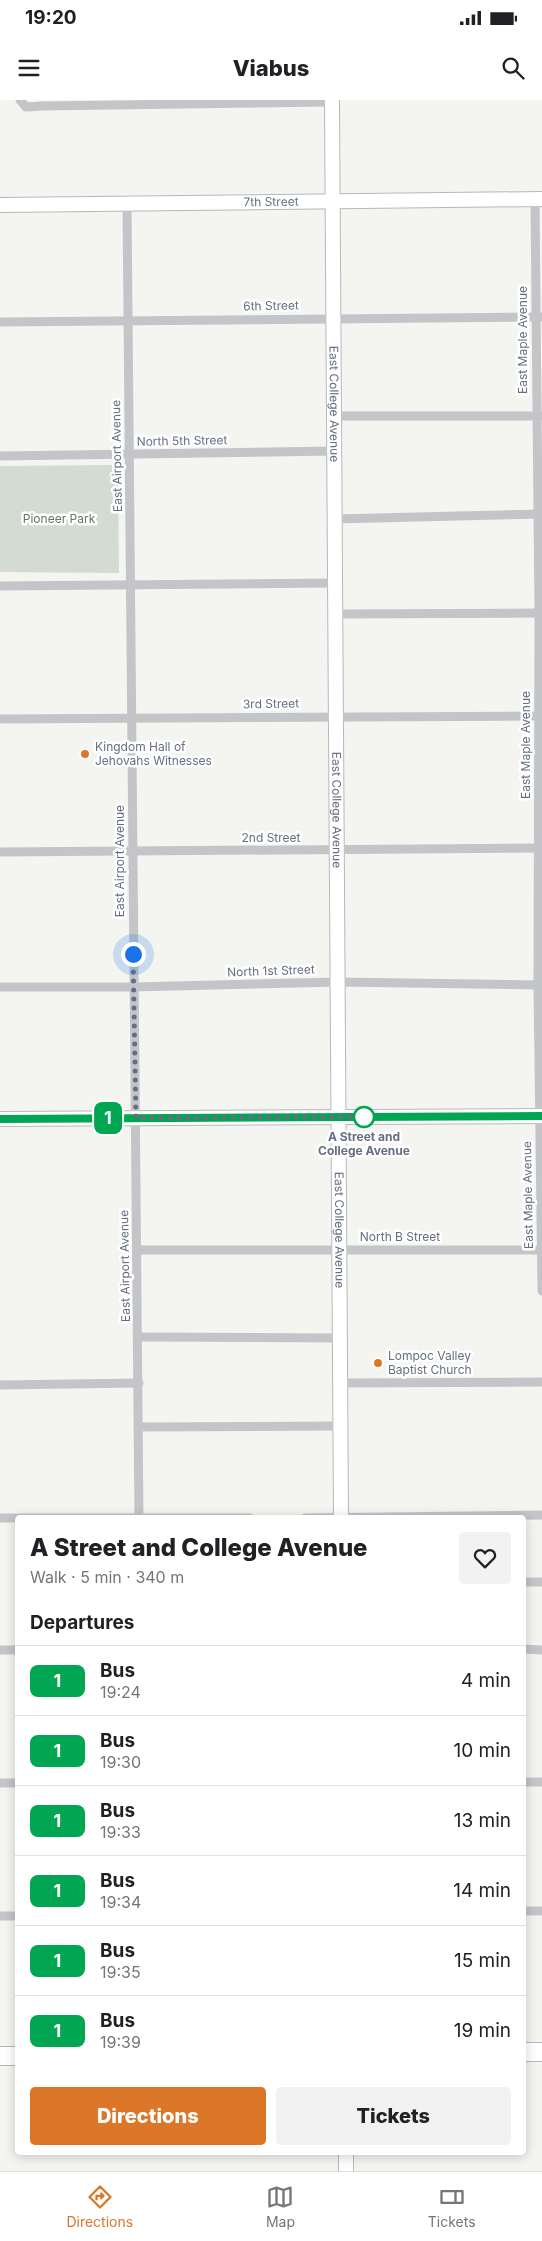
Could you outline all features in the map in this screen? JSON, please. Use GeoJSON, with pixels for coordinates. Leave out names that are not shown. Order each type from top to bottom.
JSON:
{"type":"FeatureCollection","features":[{"type":"Feature","properties":{"kind":"highway"},"geometry":{"type":"LineString","coordinates":[[526,2052],[542,2052]]}},
{"type":"Feature","properties":{"kind":"highway"},"geometry":{"type":"LineString","coordinates":[[0,2056],[15,2056]]}},
{"type":"Feature","properties":{"kind":"street"},"geometry":{"type":"LineString","coordinates":[[21,102],[26,107],[34,108],[42,106],[118,103],[332,101]]}},
{"type":"Feature","properties":{"kind":"street","name":"East College Avenue"},"geometry":{"type":"LineString","coordinates":[[332,101],[331,201],[338,982],[338,1338],[341,1515]]}},
{"type":"Feature","properties":{"kind":"street","name":"7th Street"},"geometry":{"type":"LineString","coordinates":[[0,205],[538,199]]}},
{"type":"Feature","properties":{"kind":"street","name":"East Maple Avenue"},"geometry":{"type":"LineString","coordinates":[[538,199],[542,1291]]}},
{"type":"Feature","properties":{"kind":"street","name":"East Airport Avenue"},"geometry":{"type":"LineString","coordinates":[[127,204],[133,987],[139,1337],[139,1515]]}},
{"type":"Feature","properties":{"kind":"street","name":"6th Street"},"geometry":{"type":"LineString","coordinates":[[0,322],[539,317]]}},
{"type":"Feature","properties":{"kind":"street"},"geometry":{"type":"LineString","coordinates":[[334,416],[539,416]]}},
{"type":"Feature","properties":{"kind":"street","name":"North 5th Street"},"geometry":{"type":"LineString","coordinates":[[0,456],[334,451]]}},
{"type":"Feature","properties":{"kind":"street"},"geometry":{"type":"LineString","coordinates":[[334,519],[540,514]]}},
{"type":"Feature","properties":{"kind":"street"},"geometry":{"type":"LineString","coordinates":[[0,586],[334,583]]}},
{"type":"Feature","properties":{"kind":"street"},"geometry":{"type":"LineString","coordinates":[[334,614],[540,613]]}},
{"type":"Feature","properties":{"kind":"street","name":"3rd Street"},"geometry":{"type":"LineString","coordinates":[[0,719],[540,716]]}},
{"type":"Feature","properties":{"kind":"street","name":"2nd Street"},"geometry":{"type":"LineString","coordinates":[[0,852],[540,848]]}},
{"type":"Feature","properties":{"kind":"street","name":"North 1st Street"},"geometry":{"type":"LineString","coordinates":[[0,987],[133,987],[338,982],[540,985]]}},
{"type":"Feature","properties":{"kind":"street"},"geometry":{"type":"LineString","coordinates":[[0,1120],[541,1116]]}},
{"type":"Feature","properties":{"kind":"street","name":"North B Street"},"geometry":{"type":"LineString","coordinates":[[138,1250],[541,1250]]}},
{"type":"Feature","properties":{"kind":"street"},"geometry":{"type":"LineString","coordinates":[[139,1337],[338,1338]]}},
{"type":"Feature","properties":{"kind":"street"},"geometry":{"type":"LineString","coordinates":[[339,1383],[542,1382]]}},
{"type":"Feature","properties":{"kind":"street"},"geometry":{"type":"LineString","coordinates":[[0,1385],[139,1384]]}},
{"type":"Feature","properties":{"kind":"street"},"geometry":{"type":"LineString","coordinates":[[138,1427],[339,1426]]}},
{"type":"Feature","properties":{"kind":"street"},"geometry":{"type":"LineString","coordinates":[[526,1515],[542,1515]]}},
{"type":"Feature","properties":{"kind":"street"},"geometry":{"type":"LineString","coordinates":[[0,1518],[15,1518]]}},
{"type":"Feature","properties":{"kind":"street"},"geometry":{"type":"LineString","coordinates":[[526,1582],[542,1582]]}},
{"type":"Feature","properties":{"kind":"street"},"geometry":{"type":"LineString","coordinates":[[526,1649],[542,1650]]}},
{"type":"Feature","properties":{"kind":"street"},"geometry":{"type":"LineString","coordinates":[[0,1650],[15,1650]]}},
{"type":"Feature","properties":{"kind":"street"},"geometry":{"type":"LineString","coordinates":[[526,1782],[542,1782]]}},
{"type":"Feature","properties":{"kind":"street"},"geometry":{"type":"LineString","coordinates":[[0,1783],[15,1783]]}},
{"type":"Feature","properties":{"kind":"street"},"geometry":{"type":"LineString","coordinates":[[526,1912],[542,1911]]}},
{"type":"Feature","properties":{"kind":"street"},"geometry":{"type":"LineString","coordinates":[[0,1916],[15,1916]]}},
{"type":"Feature","properties":{"kind":"street"},"geometry":{"type":"LineString","coordinates":[[346,2155],[346,2171]]}},
{"type":"Feature","properties":{"kind":"green space","name":"Pioneer Park"},"geometry":{"type":"Polygon","coordinates":[[[112,465],[118,471],[119,573],[0,572],[0,466],[112,465]]]}},
{"type":"Feature","properties":{"kind":"bus line","name":"1"},"geometry":{"type":"LineString","coordinates":[[0,1119],[542,1116]]}},
{"type":"Feature","properties":{"kind":"place","name":"Kingdom Hall of Jehovahs Witnesses"},"geometry":{"type":"Point","coordinates":[85,754]}},
{"type":"Feature","properties":{"kind":"place","name":"A Street and College Avenue"},"geometry":{"type":"Point","coordinates":[364,1117]}},
{"type":"Feature","properties":{"kind":"place","name":"Lompoc Valley Baptist Church"},"geometry":{"type":"Point","coordinates":[378,1363]}},
{"type":"Feature","properties":{"kind":"route"},"geometry":{"type":"LineString","coordinates":[[133,954],[136,1118],[364,1117]]}}]}
